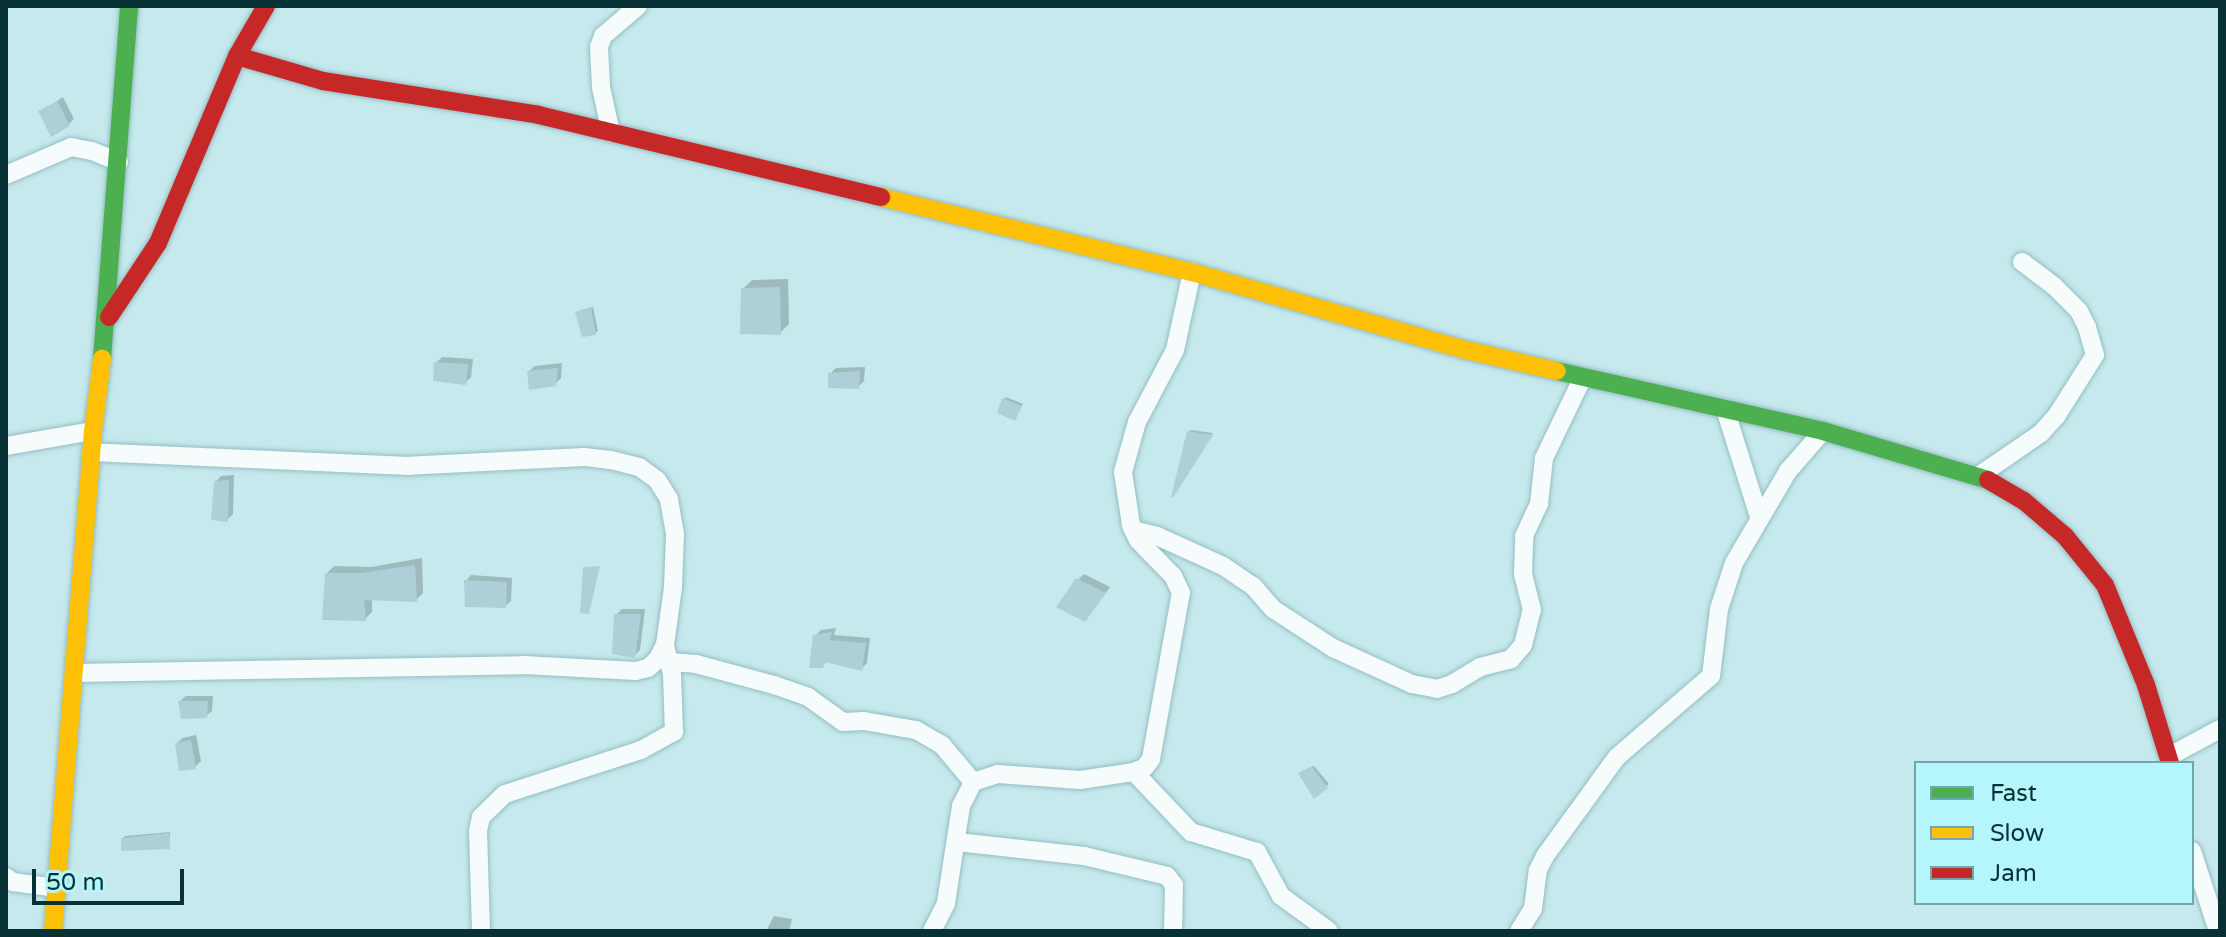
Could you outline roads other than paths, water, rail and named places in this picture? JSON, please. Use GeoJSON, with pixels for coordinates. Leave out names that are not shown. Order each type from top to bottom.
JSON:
{"type":"FeatureCollection","features":[{"type":"Feature","properties":{"kind":"street"},"geometry":{"type":"LineString","coordinates":[[53,931],[91,452],[107,320],[129,6]]}},
{"type":"Feature","properties":{"kind":"street"},"geometry":{"type":"LineString","coordinates":[[107,320],[158,243],[237,56],[266,6]]}},
{"type":"Feature","properties":{"kind":"street"},"geometry":{"type":"LineString","coordinates":[[611,133],[601,87],[599,47],[603,36],[638,6]]}},
{"type":"Feature","properties":{"kind":"street"},"geometry":{"type":"LineString","coordinates":[[237,56],[323,81],[539,115],[1192,272],[1466,350],[1823,431],[1980,475],[2024,501],[2065,536],[2105,585],[2146,685],[2169,760],[2220,729]]}},
{"type":"Feature","properties":{"kind":"street"},"geometry":{"type":"LineString","coordinates":[[6,175],[71,147],[92,151],[119,162]]}},
{"type":"Feature","properties":{"kind":"street"},"geometry":{"type":"LineString","coordinates":[[1980,475],[2041,433],[2057,415],[2095,355],[2079,311],[2054,286],[2022,262]]}},
{"type":"Feature","properties":{"kind":"street"},"geometry":{"type":"LineString","coordinates":[[932,931],[946,903],[961,806],[973,782],[998,774],[1080,780],[1134,772],[1145,767],[1151,759],[1181,593],[1173,576],[1138,540],[1133,530],[1123,472],[1126,451],[1175,350],[1192,272]]}},
{"type":"Feature","properties":{"kind":"street"},"geometry":{"type":"LineString","coordinates":[[1133,530],[1202,555],[1232,571],[1253,586],[1273,609],[1333,648],[1412,684],[1437,689],[1452,684],[1480,667],[1511,659],[1523,645],[1531,626],[1532,610],[1523,574],[1524,536],[1539,504],[1544,458],[1583,377]]}},
{"type":"Feature","properties":{"kind":"street"},"geometry":{"type":"LineString","coordinates":[[1725,409],[1759,517]]}},
{"type":"Feature","properties":{"kind":"street"},"geometry":{"type":"LineString","coordinates":[[6,446],[93,431]]}},
{"type":"Feature","properties":{"kind":"street"},"geometry":{"type":"LineString","coordinates":[[1519,931],[1533,909],[1538,870],[1545,856],[1617,757],[1711,676],[1719,609],[1734,563],[1788,471],[1823,431]]}},
{"type":"Feature","properties":{"kind":"street"},"geometry":{"type":"LineString","coordinates":[[91,452],[409,466],[584,457],[639,467],[663,488],[673,512],[673,587],[667,654],[674,732],[591,768],[505,794],[481,817],[478,831],[481,931]]}},
{"type":"Feature","properties":{"kind":"street"},"geometry":{"type":"LineString","coordinates":[[74,673],[523,665],[636,671],[667,654],[808,697],[843,722],[864,721],[916,730],[942,745],[973,782]]}},
{"type":"Feature","properties":{"kind":"street"},"geometry":{"type":"LineString","coordinates":[[1134,772],[1191,832],[1257,852],[1281,896],[1329,931]]}},
{"type":"Feature","properties":{"kind":"street"},"geometry":{"type":"LineString","coordinates":[[957,842],[1084,856],[1167,876],[1174,885],[1175,894],[1173,931]]}},
{"type":"Feature","properties":{"kind":"street"},"geometry":{"type":"LineString","coordinates":[[2194,857],[2218,931]]}},
{"type":"Feature","properties":{"kind":"street"},"geometry":{"type":"LineString","coordinates":[[6,877],[13,882],[56,888]]}}]}
